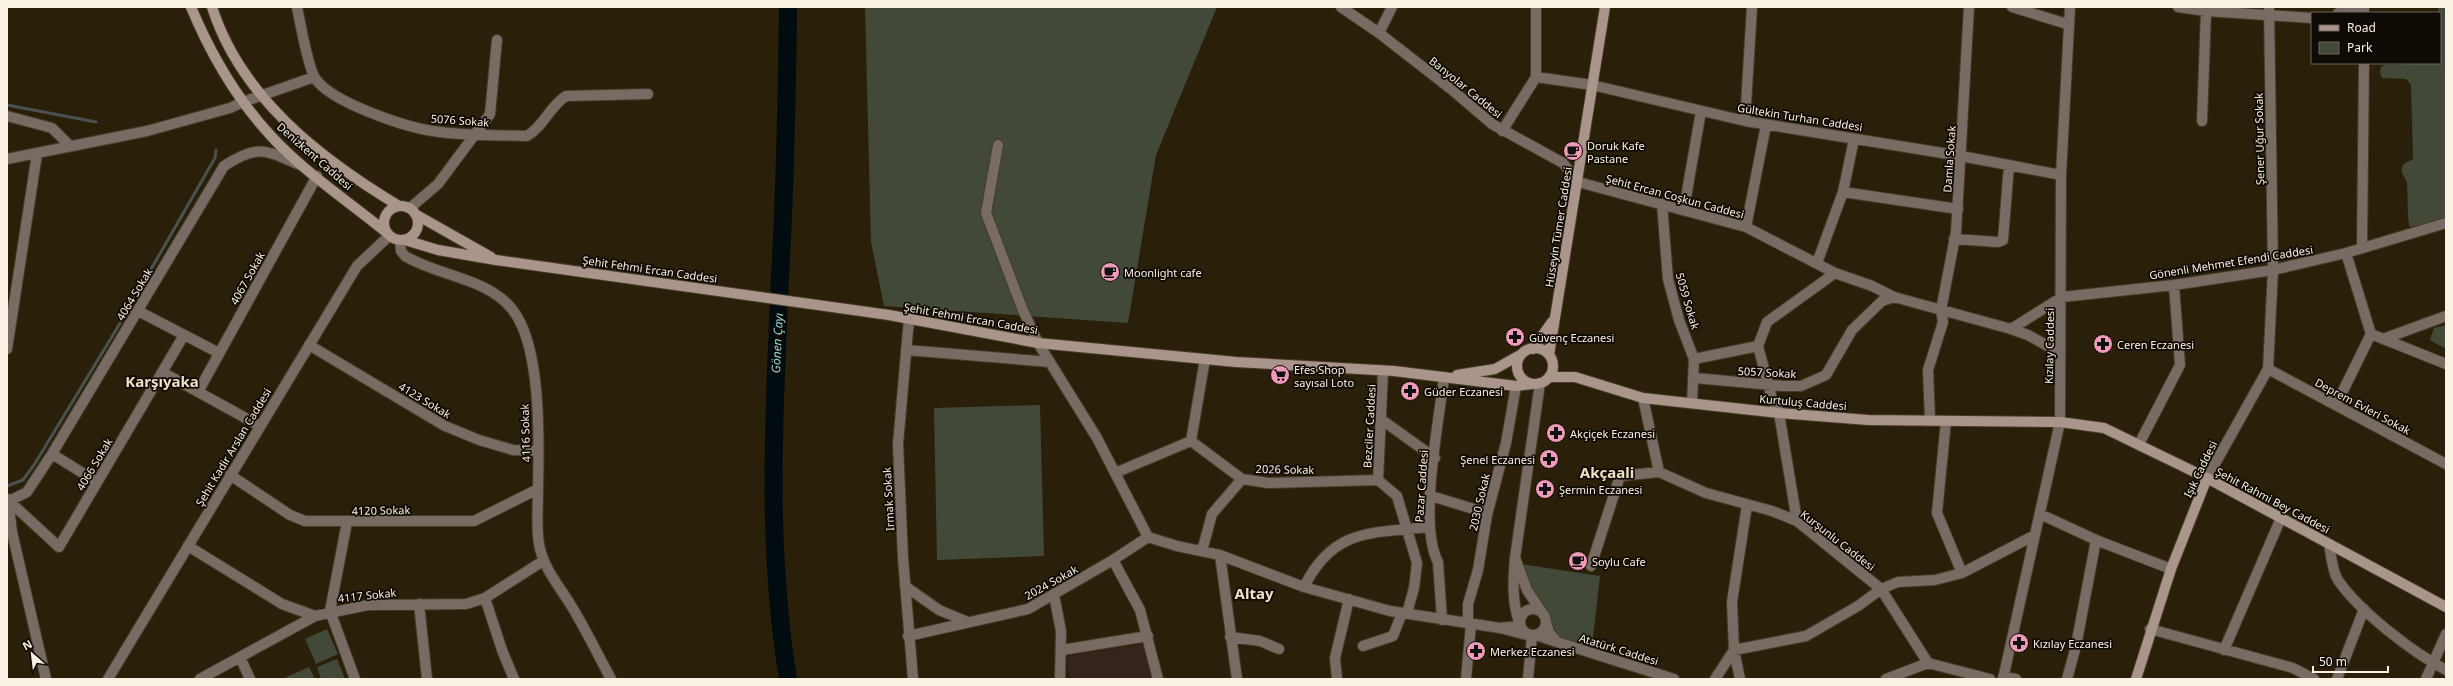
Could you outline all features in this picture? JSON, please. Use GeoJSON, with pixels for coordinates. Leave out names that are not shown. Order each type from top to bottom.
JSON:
{"type":"FeatureCollection","features":[{"type":"Feature","properties":{"kind":"main road","name":"Denizkent Caddesi"},"geometry":{"type":"LineString","coordinates":[[190,7],[210,52],[243,102],[271,136],[388,234]]}},
{"type":"Feature","properties":{"kind":"main road","name":"Denizkent Caddesi"},"geometry":{"type":"LineString","coordinates":[[212,7],[227,41],[261,96],[305,140],[342,169],[399,206]]}},
{"type":"Feature","properties":{"kind":"main road","name":"Hüseyin Tümer Caddesi"},"geometry":{"type":"LineString","coordinates":[[1549,355],[1605,7]]}},
{"type":"Feature","properties":{"kind":"main road"},"geometry":{"type":"LineString","coordinates":[[399,206],[412,211],[417,228],[414,233],[402,240],[388,234],[384,226],[385,215],[393,208],[399,206]]}},
{"type":"Feature","properties":{"kind":"main road","name":"Şehit Fehmi Ercan Caddesi"},"geometry":{"type":"LineString","coordinates":[[412,211],[496,260]]}},
{"type":"Feature","properties":{"kind":"main road","name":"Şehit Fehmi Ercan Caddesi"},"geometry":{"type":"LineString","coordinates":[[402,240],[438,250],[496,260],[889,315],[1038,343],[1205,359],[1383,371],[1516,386],[1536,383]]}},
{"type":"Feature","properties":{"kind":"main road"},"geometry":{"type":"LineString","coordinates":[[1533,349],[1544,351],[1549,355],[1552,367],[1549,377],[1536,383],[1524,380],[1517,371],[1517,365],[1522,354],[1533,349],[1556,316]]}},
{"type":"Feature","properties":{"kind":"main road","name":"Şehit Fehmi Ercan Caddesi"},"geometry":{"type":"LineString","coordinates":[[1444,377],[1495,369],[1522,354]]}},
{"type":"Feature","properties":{"kind":"main road","name":"Kurtuluş Caddesi"},"geometry":{"type":"LineString","coordinates":[[1549,377],[1562,375],[1575,376],[1643,398],[1779,413],[1868,420],[2060,422]]}},
{"type":"Feature","properties":{"kind":"main road","name":"Şehit Rahmi Bey Caddesi"},"geometry":{"type":"LineString","coordinates":[[2060,422],[2104,428],[2139,444],[2207,478],[2446,606]]}},
{"type":"Feature","properties":{"kind":"main road","name":"Işık Caddesi"},"geometry":{"type":"LineString","coordinates":[[2136,679],[2150,629],[2171,569],[2207,478]]}},
{"type":"Feature","properties":{"kind":"street","name":"5076 Sokak"},"geometry":{"type":"LineString","coordinates":[[297,7],[314,77],[323,88],[334,96],[371,112],[433,131],[528,136],[540,125],[557,102],[566,96],[648,94]]}},
{"type":"Feature","properties":{"kind":"street","name":"Banyolar Caddesi"},"geometry":{"type":"LineString","coordinates":[[1341,7],[1379,33],[1502,131],[1563,164],[1578,182]]}},
{"type":"Feature","properties":{"kind":"street"},"geometry":{"type":"LineString","coordinates":[[1379,33],[1392,7]]}},
{"type":"Feature","properties":{"kind":"street"},"geometry":{"type":"LineString","coordinates":[[1502,131],[1536,77],[1536,7]]}},
{"type":"Feature","properties":{"kind":"street"},"geometry":{"type":"LineString","coordinates":[[1745,121],[1752,7]]}},
{"type":"Feature","properties":{"kind":"street","name":"Damla Sokak"},"geometry":{"type":"LineString","coordinates":[[1930,420],[1928,370],[1943,322],[1940,310],[1954,239],[1958,209],[1969,7]]}},
{"type":"Feature","properties":{"kind":"street"},"geometry":{"type":"LineString","coordinates":[[2012,7],[2067,24]]}},
{"type":"Feature","properties":{"kind":"street","name":"Kızılay Caddesi"},"geometry":{"type":"LineString","coordinates":[[2003,678],[2060,422],[2062,297],[2061,175],[2067,24],[2070,7]]}},
{"type":"Feature","properties":{"kind":"street"},"geometry":{"type":"LineString","coordinates":[[2178,7],[2206,11],[2269,11],[2311,18]]}},
{"type":"Feature","properties":{"kind":"street"},"geometry":{"type":"LineString","coordinates":[[2341,10],[2358,7]]}},
{"type":"Feature","properties":{"kind":"street"},"geometry":{"type":"LineString","coordinates":[[2202,121],[2206,11]]}},
{"type":"Feature","properties":{"kind":"street","name":"Şener Uğur Sokak"},"geometry":{"type":"LineString","coordinates":[[2269,11],[2273,270]]}},
{"type":"Feature","properties":{"kind":"street"},"geometry":{"type":"LineString","coordinates":[[412,211],[438,184],[478,134],[490,114],[497,40]]}},
{"type":"Feature","properties":{"kind":"street"},"geometry":{"type":"LineString","coordinates":[[2362,247],[2364,64]]}},
{"type":"Feature","properties":{"kind":"street"},"geometry":{"type":"LineString","coordinates":[[7,159],[147,131],[230,108],[314,77]]}},
{"type":"Feature","properties":{"kind":"street","name":"Gültekin Turhan Caddesi"},"geometry":{"type":"LineString","coordinates":[[1536,77],[1592,85],[1766,125],[1961,156],[2061,175]]}},
{"type":"Feature","properties":{"kind":"street"},"geometry":{"type":"LineString","coordinates":[[1684,208],[1701,111]]}},
{"type":"Feature","properties":{"kind":"street"},"geometry":{"type":"LineString","coordinates":[[7,116],[52,128],[70,146]]}},
{"type":"Feature","properties":{"kind":"street"},"geometry":{"type":"LineString","coordinates":[[1746,227],[1766,125]]}},
{"type":"Feature","properties":{"kind":"street"},"geometry":{"type":"LineString","coordinates":[[1817,263],[1843,192],[1854,139]]}},
{"type":"Feature","properties":{"kind":"street"},"geometry":{"type":"LineString","coordinates":[[998,145],[986,213],[1020,304],[1038,343],[1097,438],[1148,536],[1177,546],[1220,555],[1304,587],[1405,613],[1500,628],[1520,624]]}},
{"type":"Feature","properties":{"kind":"street","name":"4064 Sokak"},"geometry":{"type":"LineString","coordinates":[[8,500],[27,492],[52,454],[224,166],[238,156],[255,150],[268,151],[308,168]]}},
{"type":"Feature","properties":{"kind":"street"},"geometry":{"type":"LineString","coordinates":[[7,349],[37,154]]}},
{"type":"Feature","properties":{"kind":"street"},"geometry":{"type":"LineString","coordinates":[[1954,239],[1998,242],[2003,240],[2009,165]]}},
{"type":"Feature","properties":{"kind":"street","name":"4067 Sokak"},"geometry":{"type":"LineString","coordinates":[[198,392],[317,176]]}},
{"type":"Feature","properties":{"kind":"street","name":"Şehit Ercan Coşkun Caddesi"},"geometry":{"type":"LineString","coordinates":[[1578,182],[1662,204],[1684,208],[1746,227],[1835,273],[1872,286],[1894,297],[2011,329],[2028,335],[2060,353]]}},
{"type":"Feature","properties":{"kind":"street"},"geometry":{"type":"LineString","coordinates":[[1843,192],[1958,209]]}},
{"type":"Feature","properties":{"kind":"street","name":"5059 Sokak"},"geometry":{"type":"LineString","coordinates":[[1662,204],[1668,279],[1679,320],[1694,359],[1692,403]]}},
{"type":"Feature","properties":{"kind":"street","name":"Gönenli Mehmet Efendi Caddesi"},"geometry":{"type":"LineString","coordinates":[[2062,297],[2174,285],[2273,270],[2346,253],[2446,223]]}},
{"type":"Feature","properties":{"kind":"street","name":"Şehit Kadir Arslan Caddesi"},"geometry":{"type":"LineString","coordinates":[[108,679],[357,266],[388,234]]}},
{"type":"Feature","properties":{"kind":"street","name":"4116 Sokak"},"geometry":{"type":"LineString","coordinates":[[402,240],[401,251],[405,256],[498,296],[512,309],[522,324],[532,362],[538,451],[538,543],[543,561],[573,608],[611,679]]}},
{"type":"Feature","properties":{"kind":"street"},"geometry":{"type":"LineString","coordinates":[[2336,405],[2371,334],[2346,253]]}},
{"type":"Feature","properties":{"kind":"street","name":"Işık Caddesi"},"geometry":{"type":"LineString","coordinates":[[2207,478],[2268,369],[2273,270]]}},
{"type":"Feature","properties":{"kind":"street"},"geometry":{"type":"LineString","coordinates":[[1797,521],[1779,413],[1768,385],[1758,346],[1767,322],[1835,273]]}},
{"type":"Feature","properties":{"kind":"street"},"geometry":{"type":"LineString","coordinates":[[2139,444],[2180,365],[2174,285]]}},
{"type":"Feature","properties":{"kind":"street","name":"5057 Sokak"},"geometry":{"type":"LineString","coordinates":[[1694,378],[1768,385],[1801,386],[1826,375],[1852,330],[1882,301],[1894,297]]}},
{"type":"Feature","properties":{"kind":"street"},"geometry":{"type":"LineString","coordinates":[[2011,329],[2062,297]]}},
{"type":"Feature","properties":{"kind":"street"},"geometry":{"type":"LineString","coordinates":[[138,311],[219,354]]}},
{"type":"Feature","properties":{"kind":"street"},"geometry":{"type":"LineString","coordinates":[[2383,339],[2446,316]]}},
{"type":"Feature","properties":{"kind":"street","name":"Irmak Sokak"},"geometry":{"type":"LineString","coordinates":[[908,319],[898,444],[908,636],[913,679]]}},
{"type":"Feature","properties":{"kind":"street"},"geometry":{"type":"LineString","coordinates":[[2371,334],[2446,364]]}},
{"type":"Feature","properties":{"kind":"street","name":"4066 Sokak"},"geometry":{"type":"LineString","coordinates":[[8,500],[59,547],[184,335]]}},
{"type":"Feature","properties":{"kind":"street","name":"4123 Sokak"},"geometry":{"type":"LineString","coordinates":[[309,345],[445,426],[513,450],[538,451]]}},
{"type":"Feature","properties":{"kind":"street"},"geometry":{"type":"LineString","coordinates":[[1694,359],[1758,346]]}},
{"type":"Feature","properties":{"kind":"street"},"geometry":{"type":"LineString","coordinates":[[906,350],[1050,362]]}},
{"type":"Feature","properties":{"kind":"street"},"geometry":{"type":"LineString","coordinates":[[1115,473],[1191,441],[1205,359]]}},
{"type":"Feature","properties":{"kind":"street","name":"Deprem Evleri Sokak"},"geometry":{"type":"LineString","coordinates":[[2268,369],[2446,464]]}},
{"type":"Feature","properties":{"kind":"street","name":"Bezciler Caddesi"},"geometry":{"type":"LineString","coordinates":[[1363,646],[1393,636],[1405,613],[1414,588],[1417,563],[1396,496],[1378,480],[1382,420],[1383,371]]}},
{"type":"Feature","properties":{"kind":"street"},"geometry":{"type":"LineString","coordinates":[[162,372],[260,426]]}},
{"type":"Feature","properties":{"kind":"street","name":"Pazar Caddesi"},"geometry":{"type":"LineString","coordinates":[[1442,620],[1438,562],[1435,555],[1430,527],[1431,496],[1444,377]]}},
{"type":"Feature","properties":{"kind":"street"},"geometry":{"type":"LineString","coordinates":[[1532,635],[1520,624],[1515,610],[1512,584],[1536,383]]}},
{"type":"Feature","properties":{"kind":"street","name":"2030 Sokak"},"geometry":{"type":"LineString","coordinates":[[1466,679],[1469,624],[1468,604],[1478,570],[1487,513],[1506,443],[1516,386]]}},
{"type":"Feature","properties":{"kind":"street"},"geometry":{"type":"LineString","coordinates":[[1643,398],[1659,472]]}},
{"type":"Feature","properties":{"kind":"street"},"geometry":{"type":"LineString","coordinates":[[1382,420],[1435,458]]}},
{"type":"Feature","properties":{"kind":"street"},"geometry":{"type":"LineString","coordinates":[[1946,421],[1937,513],[1962,573]]}},
{"type":"Feature","properties":{"kind":"street","name":"2026 Sokak"},"geometry":{"type":"LineString","coordinates":[[1191,441],[1242,479],[1268,483],[1378,480]]}},
{"type":"Feature","properties":{"kind":"street"},"geometry":{"type":"LineString","coordinates":[[52,454],[97,482]]}},
{"type":"Feature","properties":{"kind":"street","name":"Kurşunlu Caddesi"},"geometry":{"type":"LineString","coordinates":[[1591,566],[1620,476],[1659,472],[1706,493],[1772,511],[1797,521],[1880,589],[1928,663]]}},
{"type":"Feature","properties":{"kind":"street","name":"4120 Sokak"},"geometry":{"type":"LineString","coordinates":[[230,476],[290,515],[306,521],[474,521],[538,489]]}},
{"type":"Feature","properties":{"kind":"street"},"geometry":{"type":"LineString","coordinates":[[1202,551],[1212,514],[1242,479]]}},
{"type":"Feature","properties":{"kind":"street"},"geometry":{"type":"LineString","coordinates":[[1431,496],[1487,513]]}},
{"type":"Feature","properties":{"kind":"street"},"geometry":{"type":"LineString","coordinates":[[8,500],[12,532],[46,679]]}},
{"type":"Feature","properties":{"kind":"street"},"geometry":{"type":"LineString","coordinates":[[1740,679],[1734,650],[1732,602],[1747,505]]}},
{"type":"Feature","properties":{"kind":"street"},"geometry":{"type":"LineString","coordinates":[[2040,514],[2096,540],[2171,569]]}},
{"type":"Feature","properties":{"kind":"street"},"geometry":{"type":"LineString","coordinates":[[2224,650],[2281,518]]}},
{"type":"Feature","properties":{"kind":"street"},"geometry":{"type":"LineString","coordinates":[[347,522],[330,611],[355,679]]}},
{"type":"Feature","properties":{"kind":"street"},"geometry":{"type":"LineString","coordinates":[[1304,587],[1316,564],[1343,541],[1359,536],[1430,527]]}},
{"type":"Feature","properties":{"kind":"street"},"geometry":{"type":"LineString","coordinates":[[1715,679],[1734,650],[1806,636],[1858,606],[1880,589],[1898,582],[1935,580],[1962,573],[2035,535]]}},
{"type":"Feature","properties":{"kind":"street","name":"2024 Sokak"},"geometry":{"type":"LineString","coordinates":[[908,636],[1028,609],[1114,560],[1148,536]]}},
{"type":"Feature","properties":{"kind":"street"},"geometry":{"type":"LineString","coordinates":[[2067,679],[2076,646],[2096,540]]}},
{"type":"Feature","properties":{"kind":"street"},"geometry":{"type":"LineString","coordinates":[[2329,544],[2337,579],[2364,609],[2432,662],[2446,670]]}},
{"type":"Feature","properties":{"kind":"street"},"geometry":{"type":"LineString","coordinates":[[188,546],[282,604],[315,616]]}},
{"type":"Feature","properties":{"kind":"street"},"geometry":{"type":"LineString","coordinates":[[1220,555],[1230,637],[1237,679]]}},
{"type":"Feature","properties":{"kind":"street"},"geometry":{"type":"LineString","coordinates":[[1515,558],[1527,590],[1545,618],[1549,632],[1557,642]]}},
{"type":"Feature","properties":{"kind":"street"},"geometry":{"type":"LineString","coordinates":[[1114,560],[1140,610],[1158,679]]}},
{"type":"Feature","properties":{"kind":"street","name":"4117 Sokak"},"geometry":{"type":"LineString","coordinates":[[200,679],[315,616],[330,611],[368,605],[466,604],[485,598],[543,561]]}},
{"type":"Feature","properties":{"kind":"street"},"geometry":{"type":"LineString","coordinates":[[905,586],[939,610],[968,622]]}},
{"type":"Feature","properties":{"kind":"street"},"geometry":{"type":"LineString","coordinates":[[1054,595],[1062,650],[1060,679]]}},
{"type":"Feature","properties":{"kind":"street"},"geometry":{"type":"LineString","coordinates":[[485,598],[502,650],[514,679]]}},
{"type":"Feature","properties":{"kind":"street"},"geometry":{"type":"LineString","coordinates":[[1337,679],[1335,658],[1349,599]]}},
{"type":"Feature","properties":{"kind":"street"},"geometry":{"type":"LineString","coordinates":[[419,604],[427,679]]}},
{"type":"Feature","properties":{"kind":"street"},"geometry":{"type":"LineString","coordinates":[[1520,624],[1521,616],[1527,610],[1536,609],[1545,618]]}},
{"type":"Feature","properties":{"kind":"street"},"geometry":{"type":"LineString","coordinates":[[2337,679],[2364,609]]}},
{"type":"Feature","properties":{"kind":"street"},"geometry":{"type":"LineString","coordinates":[[1532,635],[1543,630],[1545,618]]}},
{"type":"Feature","properties":{"kind":"street","name":"Atatürk Caddesi"},"geometry":{"type":"LineString","coordinates":[[1500,628],[1557,642],[1663,677],[1674,679]]}},
{"type":"Feature","properties":{"kind":"street"},"geometry":{"type":"LineString","coordinates":[[2150,629],[2293,668],[2314,679]]}},
{"type":"Feature","properties":{"kind":"street"},"geometry":{"type":"LineString","coordinates":[[2426,679],[2432,662],[2446,634]]}},
{"type":"Feature","properties":{"kind":"street"},"geometry":{"type":"LineString","coordinates":[[1528,679],[1532,635]]}},
{"type":"Feature","properties":{"kind":"street"},"geometry":{"type":"LineString","coordinates":[[1062,650],[1148,636]]}},
{"type":"Feature","properties":{"kind":"street"},"geometry":{"type":"LineString","coordinates":[[1230,637],[1260,640],[1279,649]]}},
{"type":"Feature","properties":{"kind":"street"},"geometry":{"type":"LineString","coordinates":[[240,657],[250,679]]}},
{"type":"Feature","properties":{"kind":"street"},"geometry":{"type":"LineString","coordinates":[[1886,679],[1928,663],[1990,679]]}},
{"type":"Feature","properties":{"kind":"street"},"geometry":{"type":"LineString","coordinates":[[2003,678],[2016,679]]}},
{"type":"Feature","properties":{"kind":"shaded area"},"geometry":{"type":"Polygon","coordinates":[[[1149,643],[1156,679],[1070,679],[1067,656],[1149,643]]]}},
{"type":"Feature","properties":{"kind":"green space"},"geometry":{"type":"Polygon","coordinates":[[[865,7],[1217,7],[1156,155],[1128,323],[884,306],[871,242],[865,7]]]}},
{"type":"Feature","properties":{"kind":"green space"},"geometry":{"type":"Polygon","coordinates":[[[2438,7],[2446,7],[2446,219],[2410,227],[2408,219],[2407,182],[2402,170],[2406,162],[2413,159],[2411,85],[2406,79],[2382,78],[2380,72],[2381,67],[2385,65],[2441,64],[2441,12],[2438,12],[2438,7]]]}},
{"type":"Feature","properties":{"kind":"green space"},"geometry":{"type":"Polygon","coordinates":[[[2446,325],[2446,349],[2430,340],[2434,328],[2446,325]]]}},
{"type":"Feature","properties":{"kind":"green space"},"geometry":{"type":"Polygon","coordinates":[[[1040,405],[1044,556],[937,560],[934,408],[1040,405]]]}},
{"type":"Feature","properties":{"kind":"green space"},"geometry":{"type":"Polygon","coordinates":[[[1521,564],[1600,576],[1592,646],[1560,638],[1529,585],[1521,564]]]}},
{"type":"Feature","properties":{"kind":"green space"},"geometry":{"type":"Polygon","coordinates":[[[327,629],[338,654],[316,664],[305,639],[327,629]]]}},
{"type":"Feature","properties":{"kind":"green space"},"geometry":{"type":"Polygon","coordinates":[[[337,659],[345,679],[321,679],[317,667],[337,659]]]}},
{"type":"Feature","properties":{"kind":"green space"},"geometry":{"type":"Polygon","coordinates":[[[309,667],[315,679],[282,679],[309,667]]]}},
{"type":"Feature","properties":{"kind":"waterway","name":"Gönen Çayı"},"geometry":{"type":"LineString","coordinates":[[788,7],[784,176],[774,429],[774,528],[781,628],[788,679]]}},
{"type":"Feature","properties":{"kind":"waterway"},"geometry":{"type":"LineString","coordinates":[[7,105],[96,122]]}},
{"type":"Feature","properties":{"kind":"waterway"},"geometry":{"type":"LineString","coordinates":[[7,486],[23,480],[34,465],[116,330],[215,158],[216,150]]}},
{"type":"Feature","properties":{"kind":"place","name":"Doruk Kafe Pastane"},"geometry":{"type":"Point","coordinates":[1573,151]}},
{"type":"Feature","properties":{"kind":"place","name":"Moonlight cafe"},"geometry":{"type":"Point","coordinates":[1110,272]}},
{"type":"Feature","properties":{"kind":"place","name":"Güvenç Eczanesi"},"geometry":{"type":"Point","coordinates":[1515,337]}},
{"type":"Feature","properties":{"kind":"place","name":"Ceren Eczanesi"},"geometry":{"type":"Point","coordinates":[2103,344]}},
{"type":"Feature","properties":{"kind":"place","name":"Efes Shop sayısal Loto"},"geometry":{"type":"Point","coordinates":[1280,375]}},
{"type":"Feature","properties":{"kind":"place","name":"Güder Eczanesi"},"geometry":{"type":"Point","coordinates":[1410,391]}},
{"type":"Feature","properties":{"kind":"place","name":"Akçiçek Eczanesi"},"geometry":{"type":"Point","coordinates":[1556,433]}},
{"type":"Feature","properties":{"kind":"place","name":"Şenel Eczanesi"},"geometry":{"type":"Point","coordinates":[1549,459]}},
{"type":"Feature","properties":{"kind":"place","name":"Şermin Eczanesi"},"geometry":{"type":"Point","coordinates":[1545,489]}},
{"type":"Feature","properties":{"kind":"place","name":"Soylu Cafe"},"geometry":{"type":"Point","coordinates":[1578,561]}},
{"type":"Feature","properties":{"kind":"place","name":"Kızılay Eczanesi"},"geometry":{"type":"Point","coordinates":[2019,643]}},
{"type":"Feature","properties":{"kind":"place","name":"Merkez Eczanesi"},"geometry":{"type":"Point","coordinates":[1476,651]}},
{"type":"Feature","properties":{"kind":"district","name":"Karşıyaka"},"geometry":{"type":"Point","coordinates":[162,381]}},
{"type":"Feature","properties":{"kind":"district","name":"Akçaali"},"geometry":{"type":"Point","coordinates":[1607,472]}},
{"type":"Feature","properties":{"kind":"district","name":"Altay"},"geometry":{"type":"Point","coordinates":[1254,593]}}]}
